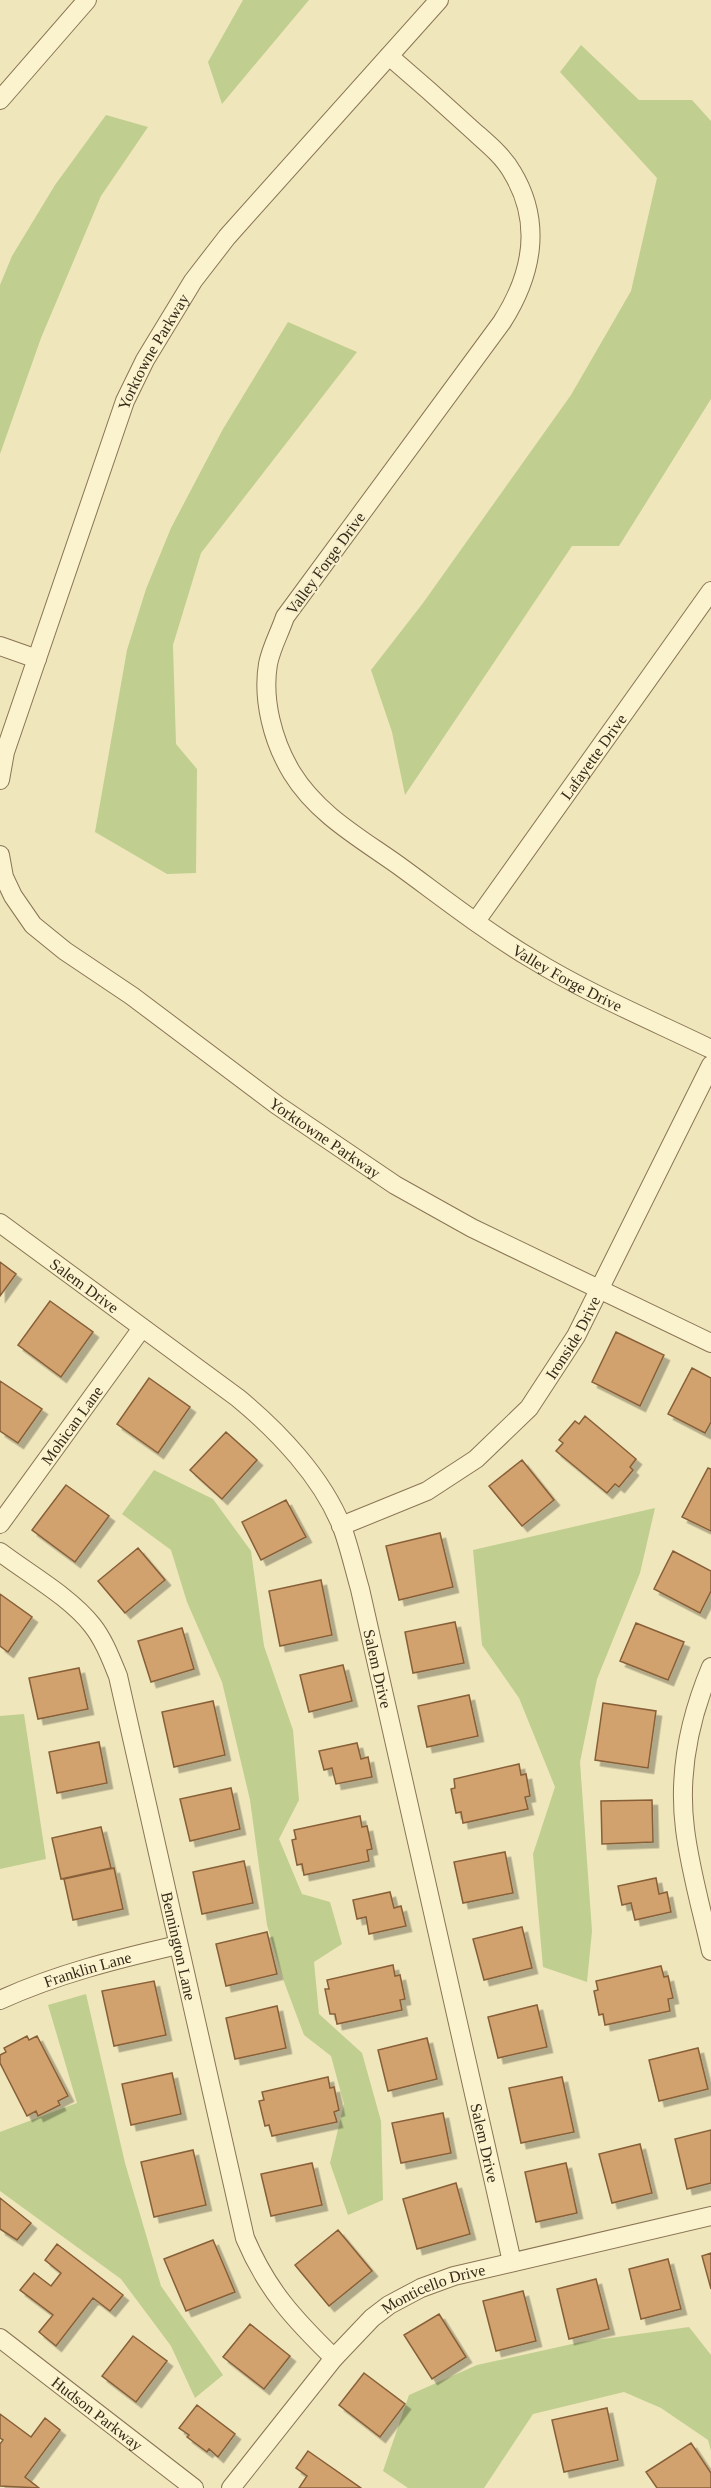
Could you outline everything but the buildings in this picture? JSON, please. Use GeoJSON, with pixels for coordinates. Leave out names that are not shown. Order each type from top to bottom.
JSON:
{"type":"FeatureCollection","features":[{"type":"Feature","properties":{"kind":"street"},"geometry":{"type":"LineString","coordinates":[[1,96],[87,0]]}},
{"type":"Feature","properties":{"kind":"street","name":"Yorktowne Parkway"},"geometry":{"type":"LineString","coordinates":[[0,780],[5,752],[125,401],[145,360],[193,281],[227,237],[439,0]]}},
{"type":"Feature","properties":{"kind":"street","name":"Valley Forge Drive"},"geometry":{"type":"LineString","coordinates":[[390,56],[492,148],[512,171],[530,218],[532,244],[526,274],[518,297],[502,322],[285,617],[268,663],[270,717],[278,745],[291,772],[310,799],[333,819],[476,921],[532,959],[604,998],[711,1049]]}},
{"type":"Feature","properties":{"kind":"street","name":"Lafayette Drive"},"geometry":{"type":"LineString","coordinates":[[476,921],[711,591]]}},
{"type":"Feature","properties":{"kind":"street"},"geometry":{"type":"LineString","coordinates":[[0,646],[38,660]]}},
{"type":"Feature","properties":{"kind":"street","name":"Yorktowne Parkway"},"geometry":{"type":"LineString","coordinates":[[0,855],[4,877],[12,896],[33,925],[65,951],[132,996],[277,1105],[395,1185],[472,1228],[711,1343]]}},
{"type":"Feature","properties":{"kind":"street","name":"Ironside Drive"},"geometry":{"type":"LineString","coordinates":[[341,1526],[426,1491],[476,1459],[529,1408],[576,1336],[711,1065]]}},
{"type":"Feature","properties":{"kind":"street","name":"Salem Drive"},"geometry":{"type":"LineString","coordinates":[[0,1223],[238,1398],[268,1424],[318,1485],[341,1526],[362,1600],[512,2262]]}},
{"type":"Feature","properties":{"kind":"street","name":"Mohican Lane"},"geometry":{"type":"LineString","coordinates":[[0,1524],[142,1328]]}},
{"type":"Feature","properties":{"kind":"street","name":"Bennington Lane"},"geometry":{"type":"LineString","coordinates":[[0,1552],[70,1604],[92,1625],[104,1644],[118,1676],[245,2238],[269,2287],[296,2320],[334,2358]]}},
{"type":"Feature","properties":{"kind":"street"},"geometry":{"type":"LineString","coordinates":[[711,1667],[697,1700],[684,1774],[685,1828],[711,1951]]}},
{"type":"Feature","properties":{"kind":"street","name":"Franklin Lane"},"geometry":{"type":"LineString","coordinates":[[0,2000],[28,1987],[94,1965],[178,1945]]}},
{"type":"Feature","properties":{"kind":"street","name":"Monticello Drive"},"geometry":{"type":"LineString","coordinates":[[231,2488],[334,2358],[372,2318],[389,2305],[421,2288],[454,2276],[711,2216]]}},
{"type":"Feature","properties":{"kind":"street","name":"Hudson Parkway"},"geometry":{"type":"LineString","coordinates":[[0,2338],[194,2488]]}},
{"type":"Feature","properties":{"kind":"green space"},"geometry":{"type":"Polygon","coordinates":[[[243,0],[309,0],[222,104],[208,62],[243,0]]]}},
{"type":"Feature","properties":{"kind":"green space"},"geometry":{"type":"Polygon","coordinates":[[[581,45],[639,100],[692,100],[711,121],[711,399],[619,546],[572,546],[405,795],[392,732],[371,670],[423,603],[571,395],[631,291],[657,178],[560,72],[581,45]]]}},
{"type":"Feature","properties":{"kind":"green space"},"geometry":{"type":"Polygon","coordinates":[[[106,115],[148,127],[101,196],[41,338],[0,454],[0,285],[12,256],[55,185],[106,115]]]}},
{"type":"Feature","properties":{"kind":"green space"},"geometry":{"type":"Polygon","coordinates":[[[288,322],[357,352],[201,553],[173,645],[176,744],[197,769],[196,873],[167,874],[95,832],[127,650],[146,589],[171,528],[223,429],[288,322]]]}},
{"type":"Feature","properties":{"kind":"green space"},"geometry":{"type":"Polygon","coordinates":[[[154,1470],[213,1499],[251,1551],[264,1646],[293,1730],[299,1800],[279,1839],[302,1894],[330,1902],[342,1944],[314,1962],[319,2014],[362,2053],[381,2121],[383,2200],[348,2215],[330,2163],[344,2104],[331,2056],[304,2035],[283,1979],[267,1925],[250,1800],[222,1682],[187,1602],[171,1550],[122,1514],[154,1470]]]}},
{"type":"Feature","properties":{"kind":"green space"},"geometry":{"type":"Polygon","coordinates":[[[655,1508],[640,1573],[597,1679],[580,1762],[592,1931],[587,1982],[543,1967],[533,1854],[555,1787],[519,1698],[482,1645],[473,1550],[655,1508]]]}},
{"type":"Feature","properties":{"kind":"green space"},"geometry":{"type":"Polygon","coordinates":[[[24,1714],[46,1859],[0,1869],[0,1716],[24,1714]]]}},
{"type":"Feature","properties":{"kind":"green space"},"geometry":{"type":"Polygon","coordinates":[[[86,1994],[125,2163],[161,2286],[223,2375],[195,2398],[171,2346],[121,2279],[0,2191],[0,2132],[77,2103],[48,2005],[86,1994]]]}},
{"type":"Feature","properties":{"kind":"green space"},"geometry":{"type":"Polygon","coordinates":[[[689,2327],[711,2355],[711,2451],[708,2440],[661,2408],[624,2392],[533,2414],[484,2488],[408,2488],[383,2471],[409,2395],[477,2365],[581,2342],[689,2327]]]}}]}
